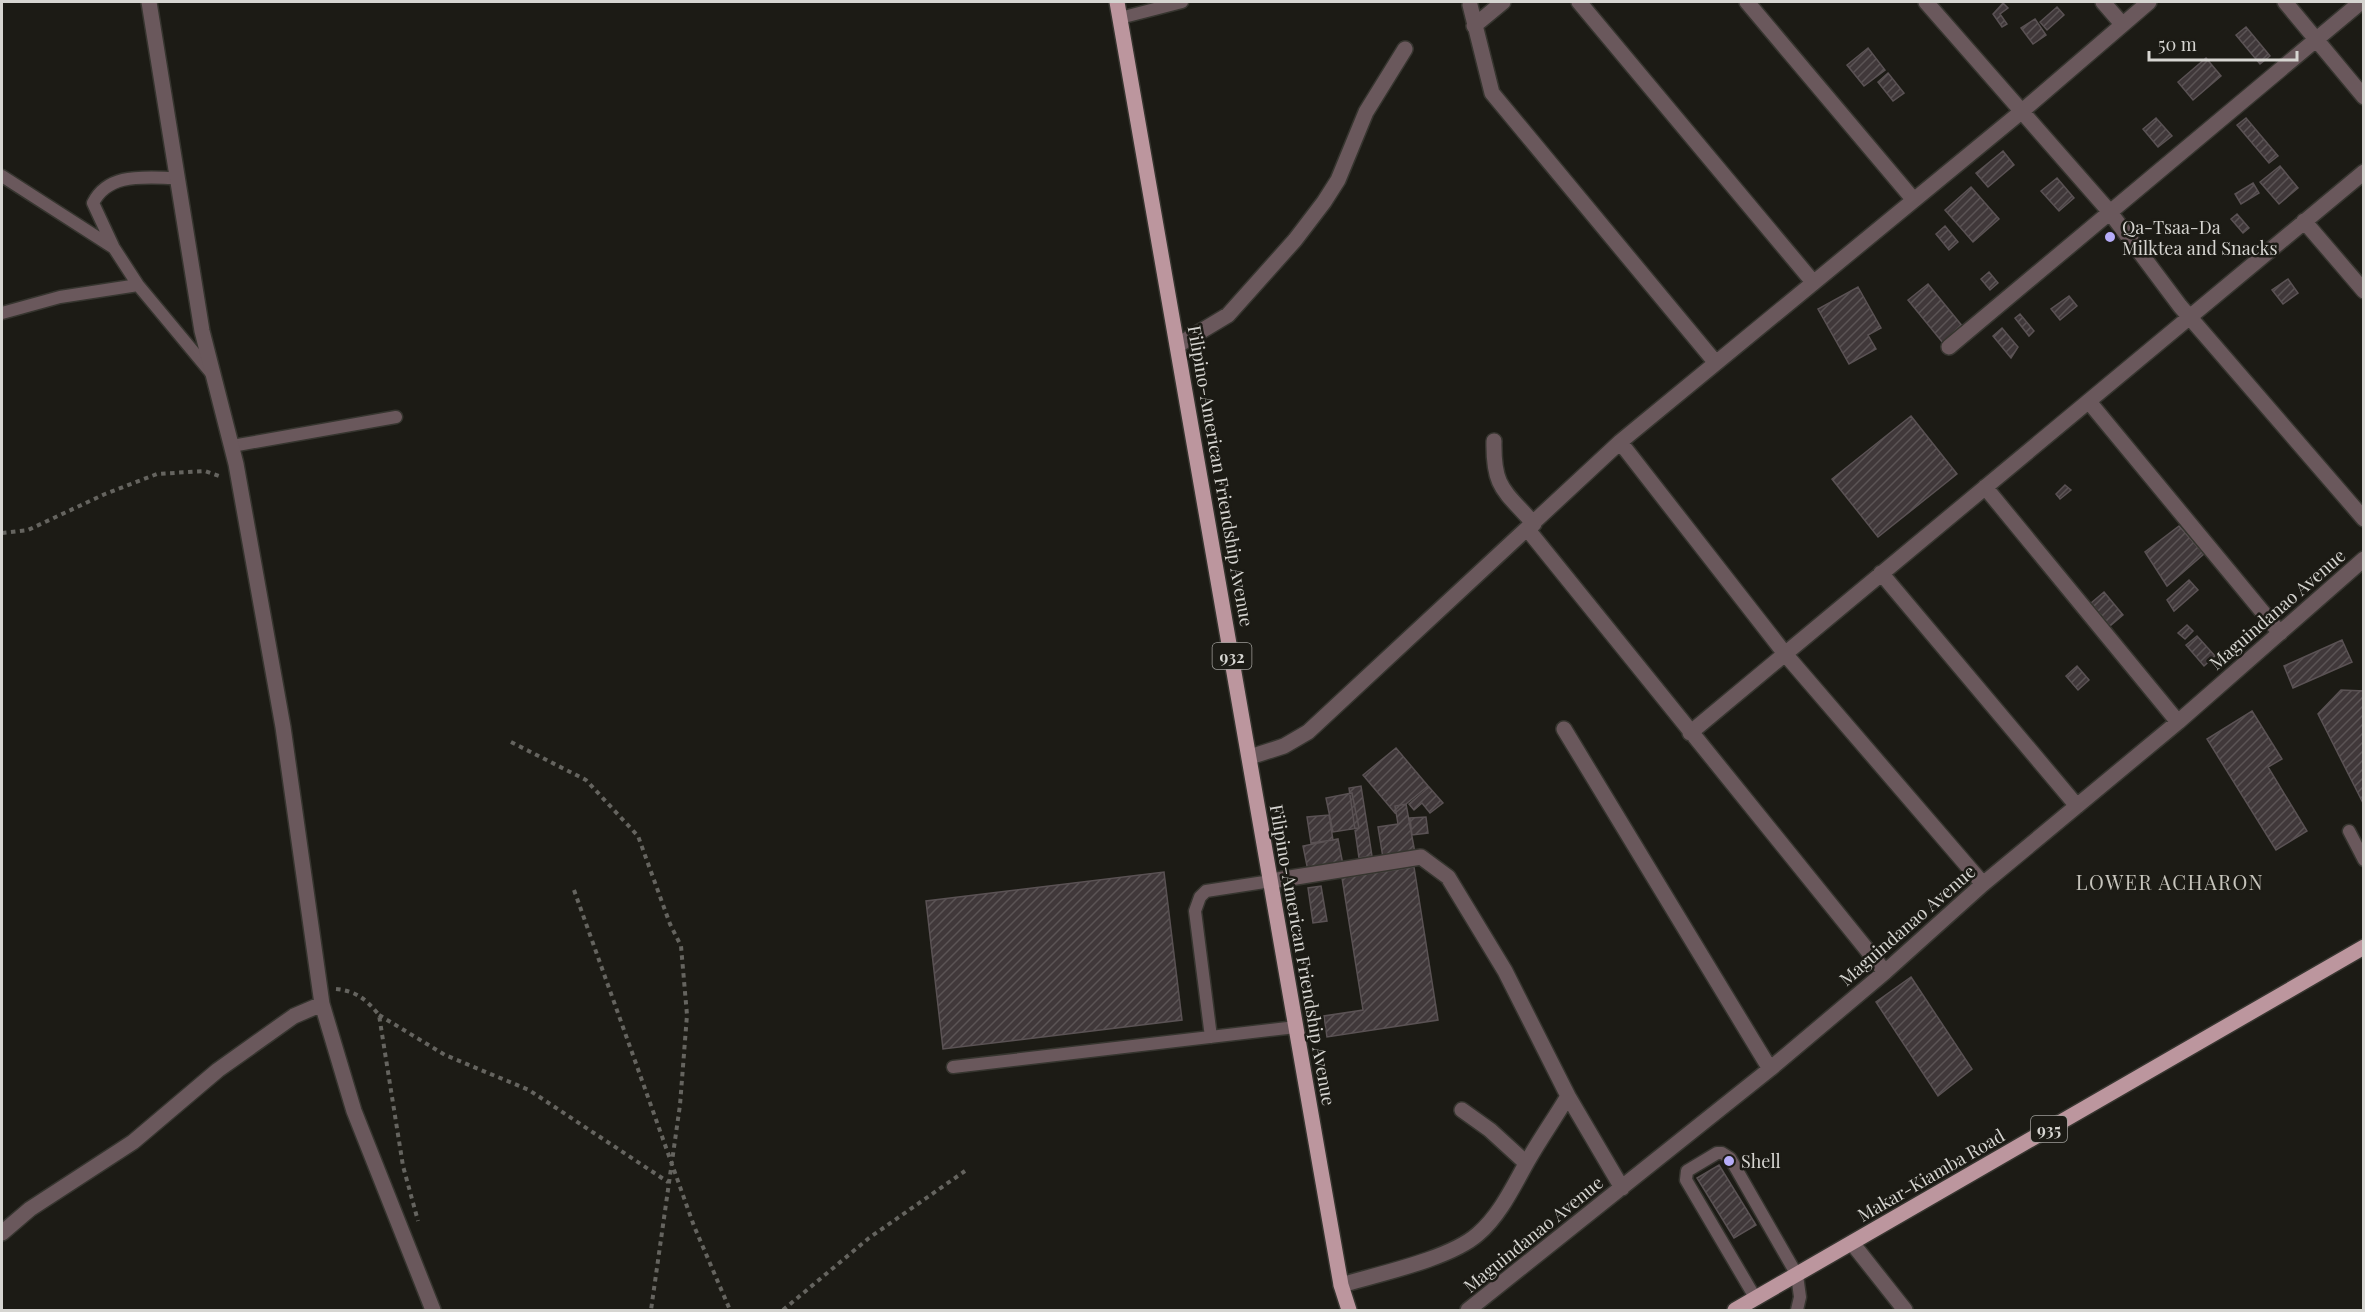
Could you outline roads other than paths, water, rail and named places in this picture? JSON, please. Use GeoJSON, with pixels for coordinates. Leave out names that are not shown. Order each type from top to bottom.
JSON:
{"type":"FeatureCollection","features":[{"type":"Feature","properties":{"kind":"main road","name":"Filipino-American Friendship Avenue"},"geometry":{"type":"LineString","coordinates":[[1117,2],[1341,1285],[1349,1311]]}},
{"type":"Feature","properties":{"kind":"main road","name":"Makar-Kiamba Road"},"geometry":{"type":"LineString","coordinates":[[1736,1311],[2364,947]]}},
{"type":"Feature","properties":{"kind":"street"},"geometry":{"type":"LineString","coordinates":[[149,2],[202,331],[240,483],[283,727],[322,1004],[354,1111],[433,1311]]}},
{"type":"Feature","properties":{"kind":"street"},"geometry":{"type":"LineString","coordinates":[[1474,26],[1503,2]]}},
{"type":"Feature","properties":{"kind":"street"},"geometry":{"type":"LineString","coordinates":[[1579,2],[1813,282]]}},
{"type":"Feature","properties":{"kind":"street"},"geometry":{"type":"LineString","coordinates":[[1747,2],[1912,199]]}},
{"type":"Feature","properties":{"kind":"street"},"geometry":{"type":"LineString","coordinates":[[1926,2],[2109,211],[2190,318],[2364,519]]}},
{"type":"Feature","properties":{"kind":"street"},"geometry":{"type":"LineString","coordinates":[[2103,2],[2122,24]]}},
{"type":"Feature","properties":{"kind":"street"},"geometry":{"type":"LineString","coordinates":[[1250,757],[1284,746],[1308,732],[1620,442],[1912,199],[2021,112],[2149,2]]}},
{"type":"Feature","properties":{"kind":"street"},"geometry":{"type":"LineString","coordinates":[[2285,2],[2364,97]]}},
{"type":"Feature","properties":{"kind":"street"},"geometry":{"type":"LineString","coordinates":[[1949,347],[2361,2]]}},
{"type":"Feature","properties":{"kind":"street"},"geometry":{"type":"LineString","coordinates":[[1470,5],[1492,93],[1716,363]]}},
{"type":"Feature","properties":{"kind":"street"},"geometry":{"type":"LineString","coordinates":[[1178,345],[1228,315],[1302,231],[1338,180],[1366,112],[1405,49]]}},
{"type":"Feature","properties":{"kind":"street"},"geometry":{"type":"LineString","coordinates":[[1690,733],[1985,487],[2090,403],[2364,172]]}},
{"type":"Feature","properties":{"kind":"street"},"geometry":{"type":"LineString","coordinates":[[2304,221],[2364,291]]}},
{"type":"Feature","properties":{"kind":"street"},"geometry":{"type":"LineString","coordinates":[[2090,403],[2280,633]]}},
{"type":"Feature","properties":{"kind":"street"},"geometry":{"type":"LineString","coordinates":[[1494,441],[1495,475],[1531,527],[1690,733],[1885,972]]}},
{"type":"Feature","properties":{"kind":"street"},"geometry":{"type":"LineString","coordinates":[[1620,442],[1786,655],[1983,884]]}},
{"type":"Feature","properties":{"kind":"street"},"geometry":{"type":"LineString","coordinates":[[1985,487],[2178,722]]}},
{"type":"Feature","properties":{"kind":"street","name":"Maguindanao Avenue"},"geometry":{"type":"LineString","coordinates":[[1468,1311],[1770,1068],[1885,972],[1983,884],[2178,722],[2364,559]]}},
{"type":"Feature","properties":{"kind":"street"},"geometry":{"type":"LineString","coordinates":[[1881,573],[2077,806]]}},
{"type":"Feature","properties":{"kind":"street"},"geometry":{"type":"LineString","coordinates":[[1564,729],[1770,1068]]}},
{"type":"Feature","properties":{"kind":"street"},"geometry":{"type":"LineString","coordinates":[[1271,881],[1421,857],[1448,877],[1505,971],[1568,1095],[1622,1188]]}},
{"type":"Feature","properties":{"kind":"street"},"geometry":{"type":"LineString","coordinates":[[2,1233],[30,1209],[133,1142],[218,1070],[294,1016],[322,1004]]}},
{"type":"Feature","properties":{"kind":"street"},"geometry":{"type":"LineString","coordinates":[[1341,1285],[1458,1247],[1479,1234],[1513,1191],[1568,1095]]}},
{"type":"Feature","properties":{"kind":"street"},"geometry":{"type":"LineString","coordinates":[[1462,1110],[1477,1119],[1527,1163]]}},
{"type":"Feature","properties":{"kind":"street"},"geometry":{"type":"LineString","coordinates":[[1852,1243],[1905,1311]]}},
{"type":"Feature","properties":{"kind":"lane"},"geometry":{"type":"LineString","coordinates":[[1120,18],[1182,2]]}},
{"type":"Feature","properties":{"kind":"lane"},"geometry":{"type":"LineString","coordinates":[[2,176],[114,248]]}},
{"type":"Feature","properties":{"kind":"lane"},"geometry":{"type":"LineString","coordinates":[[177,178],[133,178],[109,183],[100,190],[93,202],[114,248],[138,285],[215,377]]}},
{"type":"Feature","properties":{"kind":"lane"},"geometry":{"type":"LineString","coordinates":[[2,313],[60,297],[138,285]]}},
{"type":"Feature","properties":{"kind":"lane"},"geometry":{"type":"LineString","coordinates":[[232,446],[396,417]]}},
{"type":"Feature","properties":{"kind":"lane"},"geometry":{"type":"LineString","coordinates":[[2349,831],[2364,860]]}},
{"type":"Feature","properties":{"kind":"lane"},"geometry":{"type":"LineString","coordinates":[[1211,1037],[1195,911],[1197,903],[1206,891],[1271,881]]}},
{"type":"Feature","properties":{"kind":"lane"},"geometry":{"type":"LineString","coordinates":[[953,1067],[1296,1027]]}},
{"type":"Feature","properties":{"kind":"lane"},"geometry":{"type":"LineString","coordinates":[[1756,1299],[1686,1180],[1687,1171],[1713,1155],[1722,1153],[1730,1158],[1797,1275],[1800,1297],[1797,1311]]}},
{"type":"Feature","properties":{"kind":"place","name":"Qa-Tsaa-Da Milktea and Snacks"},"geometry":{"type":"Point","coordinates":[2110,237]}},
{"type":"Feature","properties":{"kind":"place","name":"Shell"},"geometry":{"type":"Point","coordinates":[1729,1161]}},
{"type":"Feature","properties":{"kind":"district","name":"LOWER ACHARON"},"geometry":{"type":"Point","coordinates":[2170,881]}}]}
